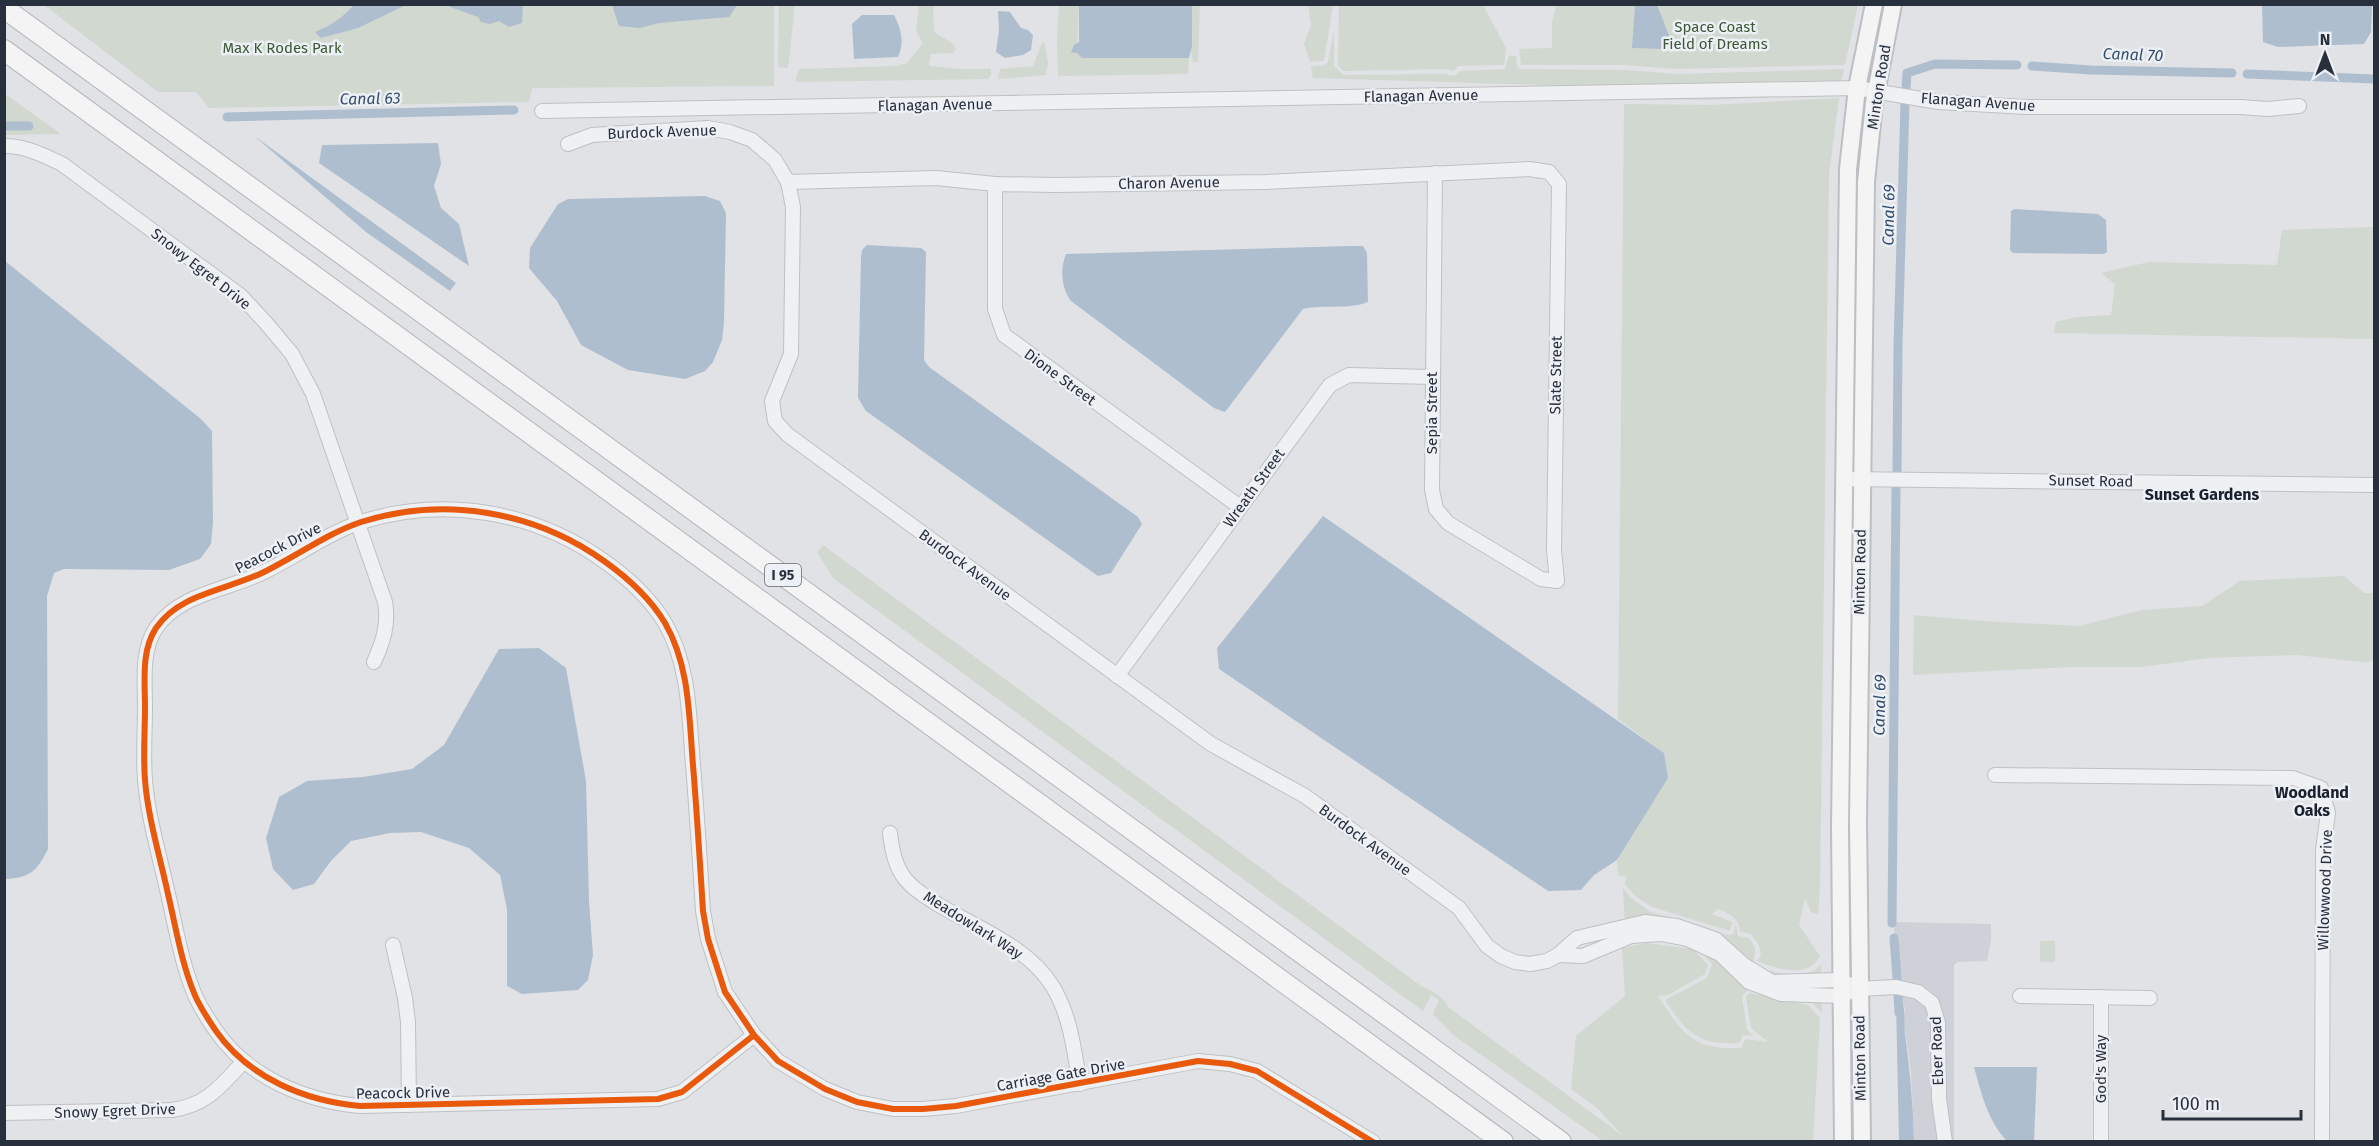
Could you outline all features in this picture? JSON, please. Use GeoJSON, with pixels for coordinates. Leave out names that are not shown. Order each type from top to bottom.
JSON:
{"type":"FeatureCollection","features":[{"type":"Feature","properties":{"kind":"highway","name":"I 95"},"geometry":{"type":"LineString","coordinates":[[4,8],[1561,1142]]}},
{"type":"Feature","properties":{"kind":"highway","name":"I 95"},"geometry":{"type":"LineString","coordinates":[[4,50],[1503,1142]]}},
{"type":"Feature","properties":{"kind":"main road","name":"Minton Road"},"geometry":{"type":"LineString","coordinates":[[1843,1142],[1840,988],[1848,169],[1857,88],[1874,4]]}},
{"type":"Feature","properties":{"kind":"main road","name":"Minton Road"},"geometry":{"type":"LineString","coordinates":[[1862,1142],[1858,989],[1858,822],[1866,182],[1876,90],[1893,4]]}},
{"type":"Feature","properties":{"kind":"street","name":"Flanagan Avenue"},"geometry":{"type":"LineString","coordinates":[[542,111],[1857,88],[1938,102],[2026,107],[2268,109],[2299,106]]}},
{"type":"Feature","properties":{"kind":"street","name":"Burdock Avenue"},"geometry":{"type":"LineString","coordinates":[[568,144],[592,135],[708,128],[730,132],[752,140],[775,160],[788,182],[793,207],[791,354],[772,401],[775,421],[788,435],[1211,744],[1305,796],[1450,901],[1459,908],[1487,946],[1501,956],[1515,962],[1530,964],[1547,961],[1558,955],[1577,938],[1591,933],[1624,932]]}},
{"type":"Feature","properties":{"kind":"street","name":"Snowy Egret Drive"},"geometry":{"type":"LineString","coordinates":[[4,146],[16,146],[38,152],[62,164],[241,296],[292,354],[313,394],[385,602],[388,618],[382,644],[374,663]]}},
{"type":"Feature","properties":{"kind":"street","name":"Charon Avenue"},"geometry":{"type":"LineString","coordinates":[[788,182],[936,178],[995,184],[1266,182],[1529,169],[1549,172]]}},
{"type":"Feature","properties":{"kind":"street","name":"Slate Street"},"geometry":{"type":"LineString","coordinates":[[1549,172],[1559,184],[1554,550],[1557,581]]}},
{"type":"Feature","properties":{"kind":"street","name":"Sepia Street"},"geometry":{"type":"LineString","coordinates":[[1435,173],[1432,490],[1436,509],[1448,523],[1541,579],[1557,581]]}},
{"type":"Feature","properties":{"kind":"street","name":"Dione Street"},"geometry":{"type":"LineString","coordinates":[[995,184],[995,309],[1004,335],[1240,507]]}},
{"type":"Feature","properties":{"kind":"street","name":"Wreath Street"},"geometry":{"type":"LineString","coordinates":[[1117,676],[1330,385],[1348,375],[1432,377]]}},
{"type":"Feature","properties":{"kind":"street","name":"Sunset Road"},"geometry":{"type":"LineString","coordinates":[[1844,479],[2374,485]]}},
{"type":"Feature","properties":{"kind":"street","name":"Peacock Drive"},"geometry":{"type":"LineString","coordinates":[[437,510],[479,511],[544,527],[588,549],[626,576],[648,600],[665,623],[676,645],[683,669],[688,705],[703,911],[708,939],[725,992],[754,1035],[682,1092],[658,1099],[360,1106],[334,1104],[299,1094],[270,1080],[244,1061],[218,1034],[195,997],[182,958],[145,778],[147,652],[153,632],[167,614],[186,602],[263,573],[313,542],[359,523],[401,513],[437,510]]}},
{"type":"Feature","properties":{"kind":"street","name":"Willowwood Drive"},"geometry":{"type":"LineString","coordinates":[[1995,775],[2293,778],[2321,788],[2328,813],[2323,850],[2322,1142]]}},
{"type":"Feature","properties":{"kind":"street","name":"Meadowlark Way"},"geometry":{"type":"LineString","coordinates":[[890,833],[896,865],[906,880],[923,895],[1018,951],[1038,967],[1053,987],[1069,1021],[1080,1084]]}},
{"type":"Feature","properties":{"kind":"street","name":"Burdock Avenue"},"geometry":{"type":"LineString","coordinates":[[1558,955],[1583,956],[1594,953],[1624,932],[1645,922],[1715,939],[1741,968],[1772,982],[1840,988]]}},
{"type":"Feature","properties":{"kind":"street"},"geometry":{"type":"LineString","coordinates":[[1591,933],[1594,953]]}},
{"type":"Feature","properties":{"kind":"street"},"geometry":{"type":"LineString","coordinates":[[393,945],[408,1022],[409,1105]]}},
{"type":"Feature","properties":{"kind":"street","name":"Eber Road"},"geometry":{"type":"LineString","coordinates":[[1840,988],[1910,988],[1932,1003],[1938,1023],[1939,1099],[1945,1142]]}},
{"type":"Feature","properties":{"kind":"street"},"geometry":{"type":"LineString","coordinates":[[2020,996],[2150,998]]}},
{"type":"Feature","properties":{"kind":"street","name":"God's Way"},"geometry":{"type":"LineString","coordinates":[[2101,997],[2101,1142]]}},
{"type":"Feature","properties":{"kind":"street","name":"Carriage Gate Drive"},"geometry":{"type":"LineString","coordinates":[[754,1035],[778,1061],[825,1089],[857,1102],[893,1109],[956,1106],[1198,1061],[1230,1064],[1257,1071],[1373,1142]]}},
{"type":"Feature","properties":{"kind":"street","name":"Snowy Egret Drive"},"geometry":{"type":"LineString","coordinates":[[4,1113],[189,1108],[219,1088],[244,1061]]}},
{"type":"Feature","properties":{"kind":"shaded area"},"geometry":{"type":"Polygon","coordinates":[[[1894,922],[1991,924],[1987,961],[1958,962],[1954,965],[1954,1141],[1949,1141],[1945,1117],[1943,1023],[1921,987],[1895,981],[1894,922]]]}},
{"type":"Feature","properties":{"kind":"shaded area"},"geometry":{"type":"Polygon","coordinates":[[[1895,992],[1908,994],[1929,1006],[1931,1012],[1940,1141],[1914,1141],[1905,1008],[1902,1001],[1896,1001],[1895,992]]]}},
{"type":"Feature","properties":{"kind":"green space","name":"Max K Rodes Park"},"geometry":{"type":"Polygon","coordinates":[[[44,5],[774,5],[774,86],[532,88],[529,102],[209,108],[196,92],[158,92],[44,5]]]}},
{"type":"Feature","properties":{"kind":"green space"},"geometry":{"type":"Polygon","coordinates":[[[779,5],[795,5],[788,68],[778,67],[779,5]]]}},
{"type":"Feature","properties":{"kind":"green space"},"geometry":{"type":"Polygon","coordinates":[[[919,5],[936,5],[933,8],[934,32],[956,48],[953,53],[931,54],[929,66],[991,69],[988,79],[795,82],[799,69],[897,66],[907,63],[923,43],[916,31],[919,5]]]}},
{"type":"Feature","properties":{"kind":"green space"},"geometry":{"type":"Polygon","coordinates":[[[1059,5],[1079,5],[1077,53],[1083,58],[1189,58],[1188,74],[1058,76],[1059,5]]]}},
{"type":"Feature","properties":{"kind":"green space"},"geometry":{"type":"Polygon","coordinates":[[[1192,5],[1200,5],[1198,62],[1193,62],[1191,51],[1192,5]]]}},
{"type":"Feature","properties":{"kind":"green space"},"geometry":{"type":"Polygon","coordinates":[[[1308,5],[1333,5],[1324,61],[1310,62],[1304,44],[1311,25],[1308,5]]]}},
{"type":"Feature","properties":{"kind":"green space"},"geometry":{"type":"Polygon","coordinates":[[[1339,5],[1483,5],[1506,48],[1504,65],[1458,66],[1454,71],[1445,69],[1343,71],[1338,65],[1339,5]]]}},
{"type":"Feature","properties":{"kind":"green space","name":"Space Coast Field of Dreams"},"geometry":{"type":"Polygon","coordinates":[[[1556,5],[1858,5],[1845,65],[1678,69],[1621,65],[1521,65],[1519,49],[1552,48],[1552,23],[1556,5]]]}},
{"type":"Feature","properties":{"kind":"green space"},"geometry":{"type":"Polygon","coordinates":[[[1334,32],[1334,66],[1343,75],[1444,74],[1454,76],[1460,71],[1505,69],[1509,56],[1516,56],[1517,67],[1521,69],[1626,70],[1678,74],[1844,69],[1839,94],[1711,100],[1628,99],[1611,87],[1313,78],[1311,67],[1325,65],[1328,62],[1334,32]]]}},
{"type":"Feature","properties":{"kind":"green space"},"geometry":{"type":"Polygon","coordinates":[[[1042,43],[1045,43],[1048,64],[1046,75],[998,79],[1000,69],[1033,66],[1042,43]]]}},
{"type":"Feature","properties":{"kind":"green space"},"geometry":{"type":"Polygon","coordinates":[[[5,94],[61,134],[5,135],[5,94]]]}},
{"type":"Feature","properties":{"kind":"green space"},"geometry":{"type":"Polygon","coordinates":[[[1839,98],[1829,174],[1820,889],[1818,914],[1811,912],[1805,898],[1799,925],[1820,956],[1808,968],[1792,970],[1757,961],[1761,955],[1759,945],[1751,934],[1740,932],[1740,927],[1734,917],[1718,909],[1712,914],[1732,922],[1730,931],[1652,907],[1634,895],[1625,884],[1626,877],[1618,875],[1617,860],[1628,840],[1664,753],[1618,719],[1624,104],[1711,105],[1839,98]]]}},
{"type":"Feature","properties":{"kind":"green space"},"geometry":{"type":"Polygon","coordinates":[[[2374,227],[2374,339],[2054,333],[2056,322],[2076,317],[2111,315],[2115,284],[2101,273],[2149,262],[2277,265],[2282,230],[2374,227]]]}},
{"type":"Feature","properties":{"kind":"green space"},"geometry":{"type":"Polygon","coordinates":[[[823,545],[1421,986],[1436,994],[1448,1007],[1623,1136],[1597,1108],[1571,1089],[1576,1036],[1625,996],[1622,948],[1647,943],[1693,949],[1708,965],[1705,974],[1668,995],[1658,996],[1683,1030],[1700,1043],[1724,1048],[1741,1048],[1745,1039],[1768,1042],[1751,1028],[1746,997],[1750,993],[1808,1005],[1820,1018],[1813,1141],[1603,1141],[1453,1035],[1433,1014],[1439,1000],[1431,995],[1423,1011],[833,578],[817,552],[823,545]]]}},
{"type":"Feature","properties":{"kind":"green space"},"geometry":{"type":"Polygon","coordinates":[[[2344,576],[2364,593],[2374,593],[2374,661],[2361,662],[2297,655],[2208,658],[2142,667],[2070,667],[1913,675],[1914,615],[2079,626],[2142,610],[2202,606],[2240,581],[2344,576]]]}},
{"type":"Feature","properties":{"kind":"green space"},"geometry":{"type":"Polygon","coordinates":[[[1623,888],[1632,899],[1651,912],[1729,935],[1733,934],[1736,925],[1738,936],[1749,938],[1755,952],[1754,963],[1761,967],[1779,973],[1799,974],[1815,970],[1821,964],[1822,1014],[1811,1001],[1750,988],[1742,996],[1747,1029],[1753,1036],[1743,1035],[1739,1043],[1725,1043],[1713,1042],[1694,1035],[1680,1021],[1665,1000],[1707,978],[1712,964],[1694,945],[1647,938],[1626,943],[1623,888]]]}},
{"type":"Feature","properties":{"kind":"green space"},"geometry":{"type":"Polygon","coordinates":[[[2040,941],[2055,941],[2055,962],[2040,962],[2040,941]]]}},
{"type":"Feature","properties":{"kind":"water"},"geometry":{"type":"Polygon","coordinates":[[[612,4],[737,5],[729,17],[659,23],[640,28],[619,26],[612,4]]]}},
{"type":"Feature","properties":{"kind":"water"},"geometry":{"type":"Polygon","coordinates":[[[354,5],[406,5],[358,28],[321,38],[315,32],[336,21],[354,5]]]}},
{"type":"Feature","properties":{"kind":"water"},"geometry":{"type":"Polygon","coordinates":[[[445,5],[523,5],[522,23],[509,27],[499,21],[490,24],[481,22],[478,17],[445,5]]]}},
{"type":"Feature","properties":{"kind":"water"},"geometry":{"type":"Polygon","coordinates":[[[1079,5],[1192,5],[1192,46],[1189,58],[1082,58],[1077,53],[1071,52],[1074,45],[1079,42],[1079,5]]]}},
{"type":"Feature","properties":{"kind":"water"},"geometry":{"type":"Polygon","coordinates":[[[1635,5],[1657,5],[1673,45],[1665,49],[1632,48],[1635,5]]]}},
{"type":"Feature","properties":{"kind":"water"},"geometry":{"type":"Polygon","coordinates":[[[2262,5],[2372,5],[2371,32],[2364,44],[2278,47],[2263,42],[2262,5]]]}},
{"type":"Feature","properties":{"kind":"water"},"geometry":{"type":"Polygon","coordinates":[[[998,11],[1010,12],[1021,28],[1033,35],[1031,50],[1023,55],[1005,58],[996,52],[999,30],[998,11]]]}},
{"type":"Feature","properties":{"kind":"water"},"geometry":{"type":"Polygon","coordinates":[[[862,15],[894,15],[901,36],[898,57],[854,59],[852,24],[862,15]]]}},
{"type":"Feature","properties":{"kind":"water"},"geometry":{"type":"Polygon","coordinates":[[[253,135],[456,283],[450,291],[366,232],[253,135]]]}},
{"type":"Feature","properties":{"kind":"water"},"geometry":{"type":"Polygon","coordinates":[[[438,143],[441,164],[434,186],[441,208],[459,224],[469,266],[319,163],[322,145],[438,143]]]}},
{"type":"Feature","properties":{"kind":"water"},"geometry":{"type":"Polygon","coordinates":[[[705,196],[720,201],[726,213],[724,322],[722,340],[713,362],[705,371],[685,379],[628,370],[581,345],[557,301],[529,268],[530,248],[558,204],[568,199],[705,196]]]}},
{"type":"Feature","properties":{"kind":"water"},"geometry":{"type":"Polygon","coordinates":[[[2015,209],[2098,214],[2106,220],[2107,252],[2104,254],[2013,253],[2010,250],[2011,211],[2015,209]]]}},
{"type":"Feature","properties":{"kind":"water"},"geometry":{"type":"Polygon","coordinates":[[[867,245],[921,248],[926,252],[924,360],[929,367],[1138,517],[1142,524],[1111,573],[1098,576],[866,411],[858,398],[861,257],[862,250],[867,245]]]}},
{"type":"Feature","properties":{"kind":"water"},"geometry":{"type":"Polygon","coordinates":[[[1363,246],[1367,253],[1368,302],[1352,306],[1303,309],[1225,412],[1214,408],[1071,301],[1062,278],[1066,254],[1363,246]]]}},
{"type":"Feature","properties":{"kind":"water"},"geometry":{"type":"Polygon","coordinates":[[[5,261],[201,419],[212,431],[213,522],[211,544],[200,559],[169,570],[64,569],[54,573],[47,596],[48,849],[32,872],[21,877],[5,879],[5,261]]]}},
{"type":"Feature","properties":{"kind":"water"},"geometry":{"type":"Polygon","coordinates":[[[1323,516],[1664,753],[1668,778],[1617,860],[1594,875],[1581,890],[1548,891],[1219,669],[1217,648],[1323,516]]]}},
{"type":"Feature","properties":{"kind":"water"},"geometry":{"type":"Polygon","coordinates":[[[539,648],[566,668],[586,781],[589,901],[593,955],[588,980],[578,990],[522,994],[507,986],[507,909],[500,875],[469,848],[421,832],[390,833],[351,841],[331,861],[314,884],[293,890],[273,869],[266,838],[279,797],[307,781],[363,777],[412,769],[444,745],[499,649],[539,648]]]}},
{"type":"Feature","properties":{"kind":"water"},"geometry":{"type":"Polygon","coordinates":[[[1896,1001],[1902,1001],[1904,1009],[1914,1141],[1899,1141],[1896,1001]]]}},
{"type":"Feature","properties":{"kind":"water"},"geometry":{"type":"Polygon","coordinates":[[[1974,1067],[2037,1067],[2034,1141],[2007,1141],[2000,1133],[1986,1106],[1974,1067]]]}},
{"type":"Feature","properties":{"kind":"waterway","name":"Canal 70"},"geometry":{"type":"LineString","coordinates":[[1906,88],[1907,73],[1935,64],[2017,65]]}},
{"type":"Feature","properties":{"kind":"waterway","name":"Canal 70"},"geometry":{"type":"LineString","coordinates":[[2032,66],[2091,70],[2232,73]]}},
{"type":"Feature","properties":{"kind":"waterway","name":"Canal 70"},"geometry":{"type":"LineString","coordinates":[[2247,74],[2374,79]]}},
{"type":"Feature","properties":{"kind":"waterway","name":"Canal 69"},"geometry":{"type":"LineString","coordinates":[[1897,472],[1905,103]]}},
{"type":"Feature","properties":{"kind":"waterway","name":"Canal 63"},"geometry":{"type":"LineString","coordinates":[[227,117],[514,110]]}},
{"type":"Feature","properties":{"kind":"waterway","name":"Canal 63"},"geometry":{"type":"LineString","coordinates":[[4,126],[29,126]]}},
{"type":"Feature","properties":{"kind":"waterway","name":"Canal 69"},"geometry":{"type":"LineString","coordinates":[[1892,923],[1896,487]]}},
{"type":"Feature","properties":{"kind":"waterway","name":"Canal 69"},"geometry":{"type":"LineString","coordinates":[[1894,938],[1897,978]]}},
{"type":"Feature","properties":{"kind":"waterway","name":"Canal 69"},"geometry":{"type":"LineString","coordinates":[[1898,995],[1899,1013]]}},
{"type":"Feature","properties":{"kind":"cycle path"},"geometry":{"type":"LineString","coordinates":[[754,1035],[682,1092],[658,1099],[360,1106],[319,1099],[280,1084],[262,1074],[229,1048],[198,1003],[179,944],[151,823],[145,780],[145,666],[148,646],[156,628],[166,616],[191,600],[264,572],[348,527],[392,514],[424,510],[487,513],[548,530],[577,544],[630,581],[659,614],[673,640],[687,692],[703,911],[708,939],[725,992],[754,1035],[778,1061],[825,1089],[857,1102],[893,1109],[956,1106],[1198,1061],[1230,1064],[1257,1071],[1373,1142]]}},
{"type":"Feature","properties":{"kind":"district","name":"Sunset Gardens"},"geometry":{"type":"Point","coordinates":[2202,494]}},
{"type":"Feature","properties":{"kind":"district","name":"Woodland Oaks"},"geometry":{"type":"Point","coordinates":[2312,801]}}]}
